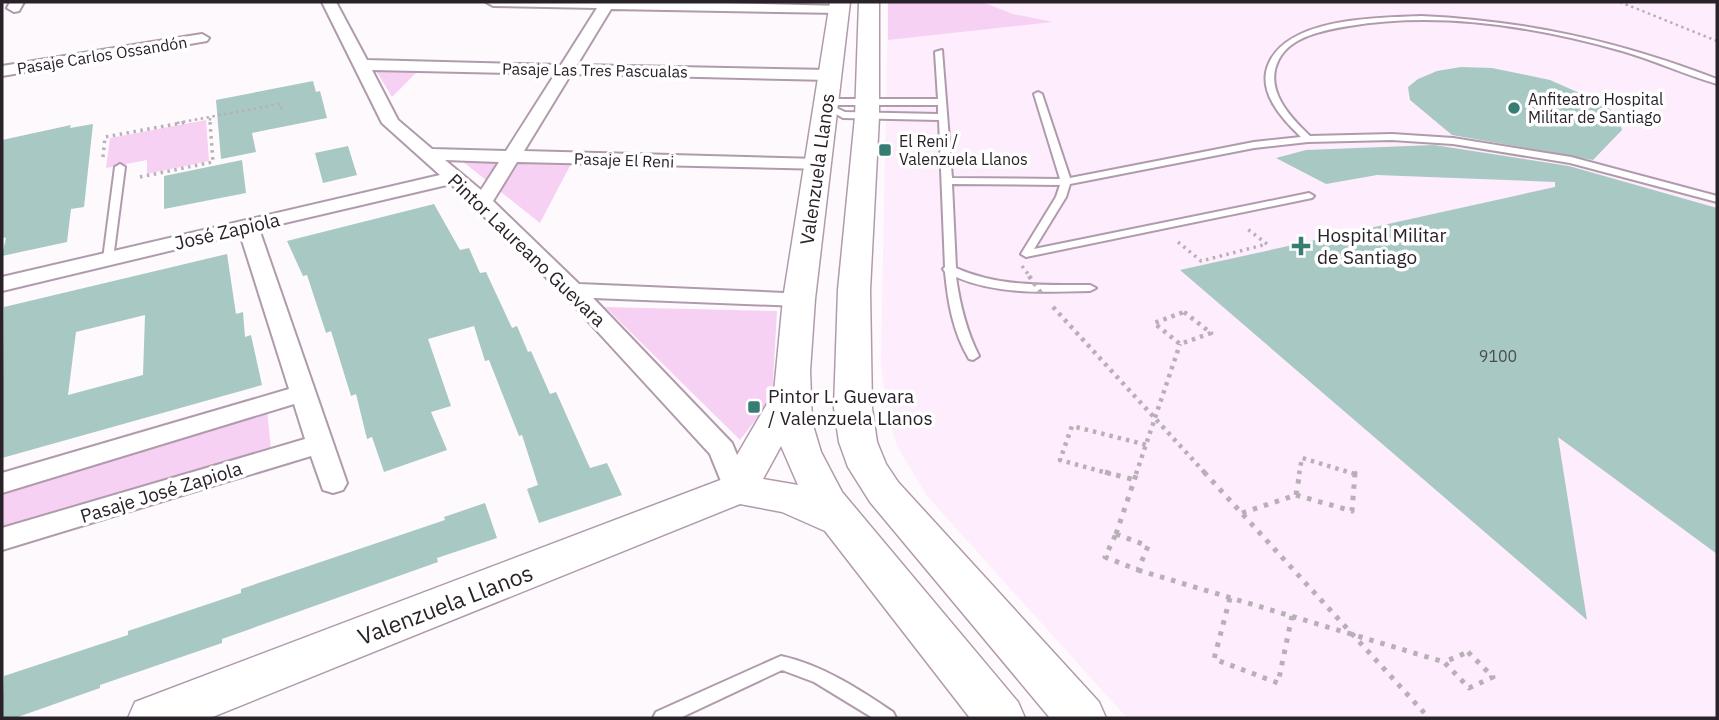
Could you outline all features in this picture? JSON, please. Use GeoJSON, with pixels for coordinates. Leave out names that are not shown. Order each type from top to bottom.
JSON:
{"type":"FeatureCollection","features":[{"type":"Feature","properties":{"kind":"main road","name":"Valenzuela Llanos"},"geometry":{"type":"LineString","coordinates":[[869,2],[866,110],[854,290],[853,408],[858,442],[868,467],[884,492],[1081,718]]}},
{"type":"Feature","properties":{"kind":"main road","name":"Valenzuela Llanos"},"geometry":{"type":"LineString","coordinates":[[153,718],[737,489],[791,394],[799,299],[840,6]]}},
{"type":"Feature","properties":{"kind":"main road"},"geometry":{"type":"LineString","coordinates":[[791,394],[793,422],[815,482],[840,520],[1000,718]]}},
{"type":"Feature","properties":{"kind":"main road"},"geometry":{"type":"LineString","coordinates":[[737,489],[790,498],[840,520]]}},
{"type":"Feature","properties":{"kind":"street","name":"Pintor Laureano Guevara"},"geometry":{"type":"LineString","coordinates":[[329,2],[391,123],[483,202],[573,291],[722,450],[737,489]]}},
{"type":"Feature","properties":{"kind":"street"},"geometry":{"type":"LineString","coordinates":[[493,2],[840,6]]}},
{"type":"Feature","properties":{"kind":"street"},"geometry":{"type":"LineString","coordinates":[[483,202],[607,3]]}},
{"type":"Feature","properties":{"kind":"street","name":"Pasaje Carlos Ossandón"},"geometry":{"type":"LineString","coordinates":[[2,71],[202,38]]}},
{"type":"Feature","properties":{"kind":"street","name":"Pasaje Las Tres Pascualas"},"geometry":{"type":"LineString","coordinates":[[359,65],[566,69],[827,95]]}},
{"type":"Feature","properties":{"kind":"street","name":"Pasaje El Reni"},"geometry":{"type":"LineString","coordinates":[[428,154],[819,165]]}},
{"type":"Feature","properties":{"kind":"street","name":"José Zapiola"},"geometry":{"type":"LineString","coordinates":[[2,284],[452,178]]}},
{"type":"Feature","properties":{"kind":"street"},"geometry":{"type":"LineString","coordinates":[[248,226],[333,483]]}},
{"type":"Feature","properties":{"kind":"street"},"geometry":{"type":"LineString","coordinates":[[573,291],[799,299]]}},
{"type":"Feature","properties":{"kind":"street"},"geometry":{"type":"LineString","coordinates":[[2,483],[303,393]]}},
{"type":"Feature","properties":{"kind":"street","name":"Pasaje José Zapiola"},"geometry":{"type":"LineString","coordinates":[[2,539],[320,444]]}},
{"type":"Feature","properties":{"kind":"lane"},"geometry":{"type":"LineString","coordinates":[[1308,139],[1279,108],[1273,94],[1273,61],[1282,49],[1308,34],[1365,20],[1447,18],[1547,31],[1639,52],[1717,82]]}},
{"type":"Feature","properties":{"kind":"lane"},"geometry":{"type":"LineString","coordinates":[[939,52],[947,181],[948,268],[964,343],[972,356]]}},
{"type":"Feature","properties":{"kind":"lane"},"geometry":{"type":"LineString","coordinates":[[1038,94],[1066,183],[1061,197],[1026,254],[1309,196]]}},
{"type":"Feature","properties":{"kind":"lane"},"geometry":{"type":"LineString","coordinates":[[827,95],[843,115],[941,102]]}},
{"type":"Feature","properties":{"kind":"lane"},"geometry":{"type":"LineString","coordinates":[[827,95],[866,110],[942,117]]}},
{"type":"Feature","properties":{"kind":"lane"},"geometry":{"type":"LineString","coordinates":[[947,181],[1066,183],[1254,145],[1308,139],[1392,138],[1453,141],[1571,160],[1717,199]]}},
{"type":"Feature","properties":{"kind":"lane"},"geometry":{"type":"LineString","coordinates":[[108,259],[120,167]]}},
{"type":"Feature","properties":{"kind":"lane"},"geometry":{"type":"LineString","coordinates":[[948,268],[967,278],[1004,288],[1090,288]]}},
{"type":"Feature","properties":{"kind":"lane"},"geometry":{"type":"LineString","coordinates":[[662,718],[781,663],[791,664],[887,718]]}},
{"type":"Feature","properties":{"kind":"path"},"geometry":{"type":"LineString","coordinates":[[1620,2],[1717,41]]}},
{"type":"Feature","properties":{"kind":"path"},"geometry":{"type":"LineString","coordinates":[[120,167],[102,170],[105,137],[280,104],[282,111]]}},
{"type":"Feature","properties":{"kind":"path"},"geometry":{"type":"LineString","coordinates":[[118,181],[213,162],[210,118]]}},
{"type":"Feature","properties":{"kind":"path"},"geometry":{"type":"LineString","coordinates":[[1161,228],[1201,261],[1267,244],[1226,213]]}},
{"type":"Feature","properties":{"kind":"path"},"geometry":{"type":"LineString","coordinates":[[1021,266],[1041,293],[1429,718]]}},
{"type":"Feature","properties":{"kind":"path"},"geometry":{"type":"LineString","coordinates":[[1184,312],[1210,333],[1180,344],[1171,337],[1154,323],[1184,312]]}},
{"type":"Feature","properties":{"kind":"path"},"geometry":{"type":"LineString","coordinates":[[1180,344],[1116,534],[1105,557],[1138,570],[1444,662],[1469,688],[1493,677],[1468,652],[1444,662]]}},
{"type":"Feature","properties":{"kind":"path"},"geometry":{"type":"LineString","coordinates":[[1135,480],[1060,460],[1072,426],[1147,445]]}},
{"type":"Feature","properties":{"kind":"path"},"geometry":{"type":"LineString","coordinates":[[1242,513],[1296,495],[1352,511],[1355,473],[1302,458],[1296,495]]}},
{"type":"Feature","properties":{"kind":"path"},"geometry":{"type":"LineString","coordinates":[[1116,534],[1148,546],[1138,570]]}},
{"type":"Feature","properties":{"kind":"path"},"geometry":{"type":"LineString","coordinates":[[1230,597],[1214,659],[1278,683],[1292,616]]}},
{"type":"Feature","properties":{"kind":"shaded area","name":"Hospital Militar de Santiago"},"geometry":{"type":"Polygon","coordinates":[[[888,2],[1717,2],[1717,718],[1127,718],[927,496],[897,446],[887,414],[881,363],[888,2]]]}},
{"type":"Feature","properties":{"kind":"shaded area"},"geometry":{"type":"Polygon","coordinates":[[[888,2],[982,2],[1013,14],[1053,22],[888,40],[888,2]]]}},
{"type":"Feature","properties":{"kind":"shaded area"},"geometry":{"type":"Polygon","coordinates":[[[375,69],[419,70],[392,97],[375,69]]]}},
{"type":"Feature","properties":{"kind":"shaded area"},"geometry":{"type":"Polygon","coordinates":[[[206,120],[209,161],[147,174],[147,160],[106,168],[110,138],[206,120]]]}},
{"type":"Feature","properties":{"kind":"shaded area"},"geometry":{"type":"Polygon","coordinates":[[[462,161],[571,164],[540,223],[462,161]]]}},
{"type":"Feature","properties":{"kind":"shaded area"},"geometry":{"type":"Polygon","coordinates":[[[605,307],[777,311],[772,399],[740,440],[605,307]]]}},
{"type":"Feature","properties":{"kind":"shaded area"},"geometry":{"type":"Polygon","coordinates":[[[267,410],[271,450],[2,530],[2,485],[267,410]]]}},
{"type":"Feature","properties":{"kind":"building","name":"Anfiteatro Hospital Militar de Santiago"},"geometry":{"type":"Polygon","coordinates":[[[1461,67],[1492,68],[1550,80],[1602,103],[1618,116],[1622,130],[1593,160],[1452,135],[1410,100],[1408,87],[1418,79],[1437,71],[1461,67]]]}},
{"type":"Feature","properties":{"kind":"building"},"geometry":{"type":"Polygon","coordinates":[[[313,81],[316,92],[320,91],[327,118],[252,133],[256,152],[221,159],[216,100],[313,81]]]}},
{"type":"Feature","properties":{"kind":"building"},"geometry":{"type":"Polygon","coordinates":[[[93,124],[84,207],[71,209],[67,242],[2,256],[6,238],[2,237],[2,140],[71,125],[70,128],[93,124]]]}},
{"type":"Feature","properties":{"kind":"building","name":"Hospital Militar de Santiago"},"geometry":{"type":"Polygon","coordinates":[[[1434,145],[1569,166],[1717,208],[1717,554],[1558,437],[1587,620],[1180,270],[1555,187],[1555,182],[1377,175],[1326,184],[1276,158],[1306,150],[1434,145]]]}},
{"type":"Feature","properties":{"kind":"building"},"geometry":{"type":"Polygon","coordinates":[[[348,146],[357,175],[323,183],[315,153],[348,146]]]}},
{"type":"Feature","properties":{"kind":"building"},"geometry":{"type":"Polygon","coordinates":[[[242,160],[246,193],[164,209],[164,176],[242,160]]]}},
{"type":"Feature","properties":{"kind":"building"},"geometry":{"type":"Polygon","coordinates":[[[434,204],[460,250],[469,248],[480,273],[486,272],[512,328],[517,326],[528,352],[531,351],[550,394],[556,392],[590,468],[607,463],[622,495],[539,523],[527,489],[538,485],[522,435],[519,436],[489,360],[485,361],[474,326],[428,339],[451,406],[431,412],[447,450],[384,472],[372,437],[367,439],[356,394],[351,396],[331,331],[326,333],[307,275],[303,276],[287,241],[434,204]]]}},
{"type":"Feature","properties":{"kind":"building"},"geometry":{"type":"Polygon","coordinates":[[[227,254],[236,314],[243,312],[245,337],[251,335],[262,385],[2,458],[4,307],[227,254]],[[145,315],[76,332],[68,395],[143,375],[145,315]]]}},
{"type":"Feature","properties":{"kind":"building"},"geometry":{"type":"Polygon","coordinates":[[[485,503],[497,538],[437,558],[438,562],[222,639],[222,643],[100,685],[100,688],[15,718],[2,718],[4,676],[128,635],[128,631],[241,593],[241,589],[445,520],[444,517],[485,503]]]}},
{"type":"Feature","properties":{"kind":"place","name":"Anfiteatro Hospital Militar de Santiago"},"geometry":{"type":"Point","coordinates":[1514,108]}},
{"type":"Feature","properties":{"kind":"place","name":"El Reni / Valenzuela Llanos"},"geometry":{"type":"Point","coordinates":[885,150]}},
{"type":"Feature","properties":{"kind":"place","name":"Hospital Militar de Santiago"},"geometry":{"type":"Point","coordinates":[1301,246]}},
{"type":"Feature","properties":{"kind":"place","name":"Pintor L. Guevara / Valenzuela Llanos"},"geometry":{"type":"Point","coordinates":[754,407]}}]}
